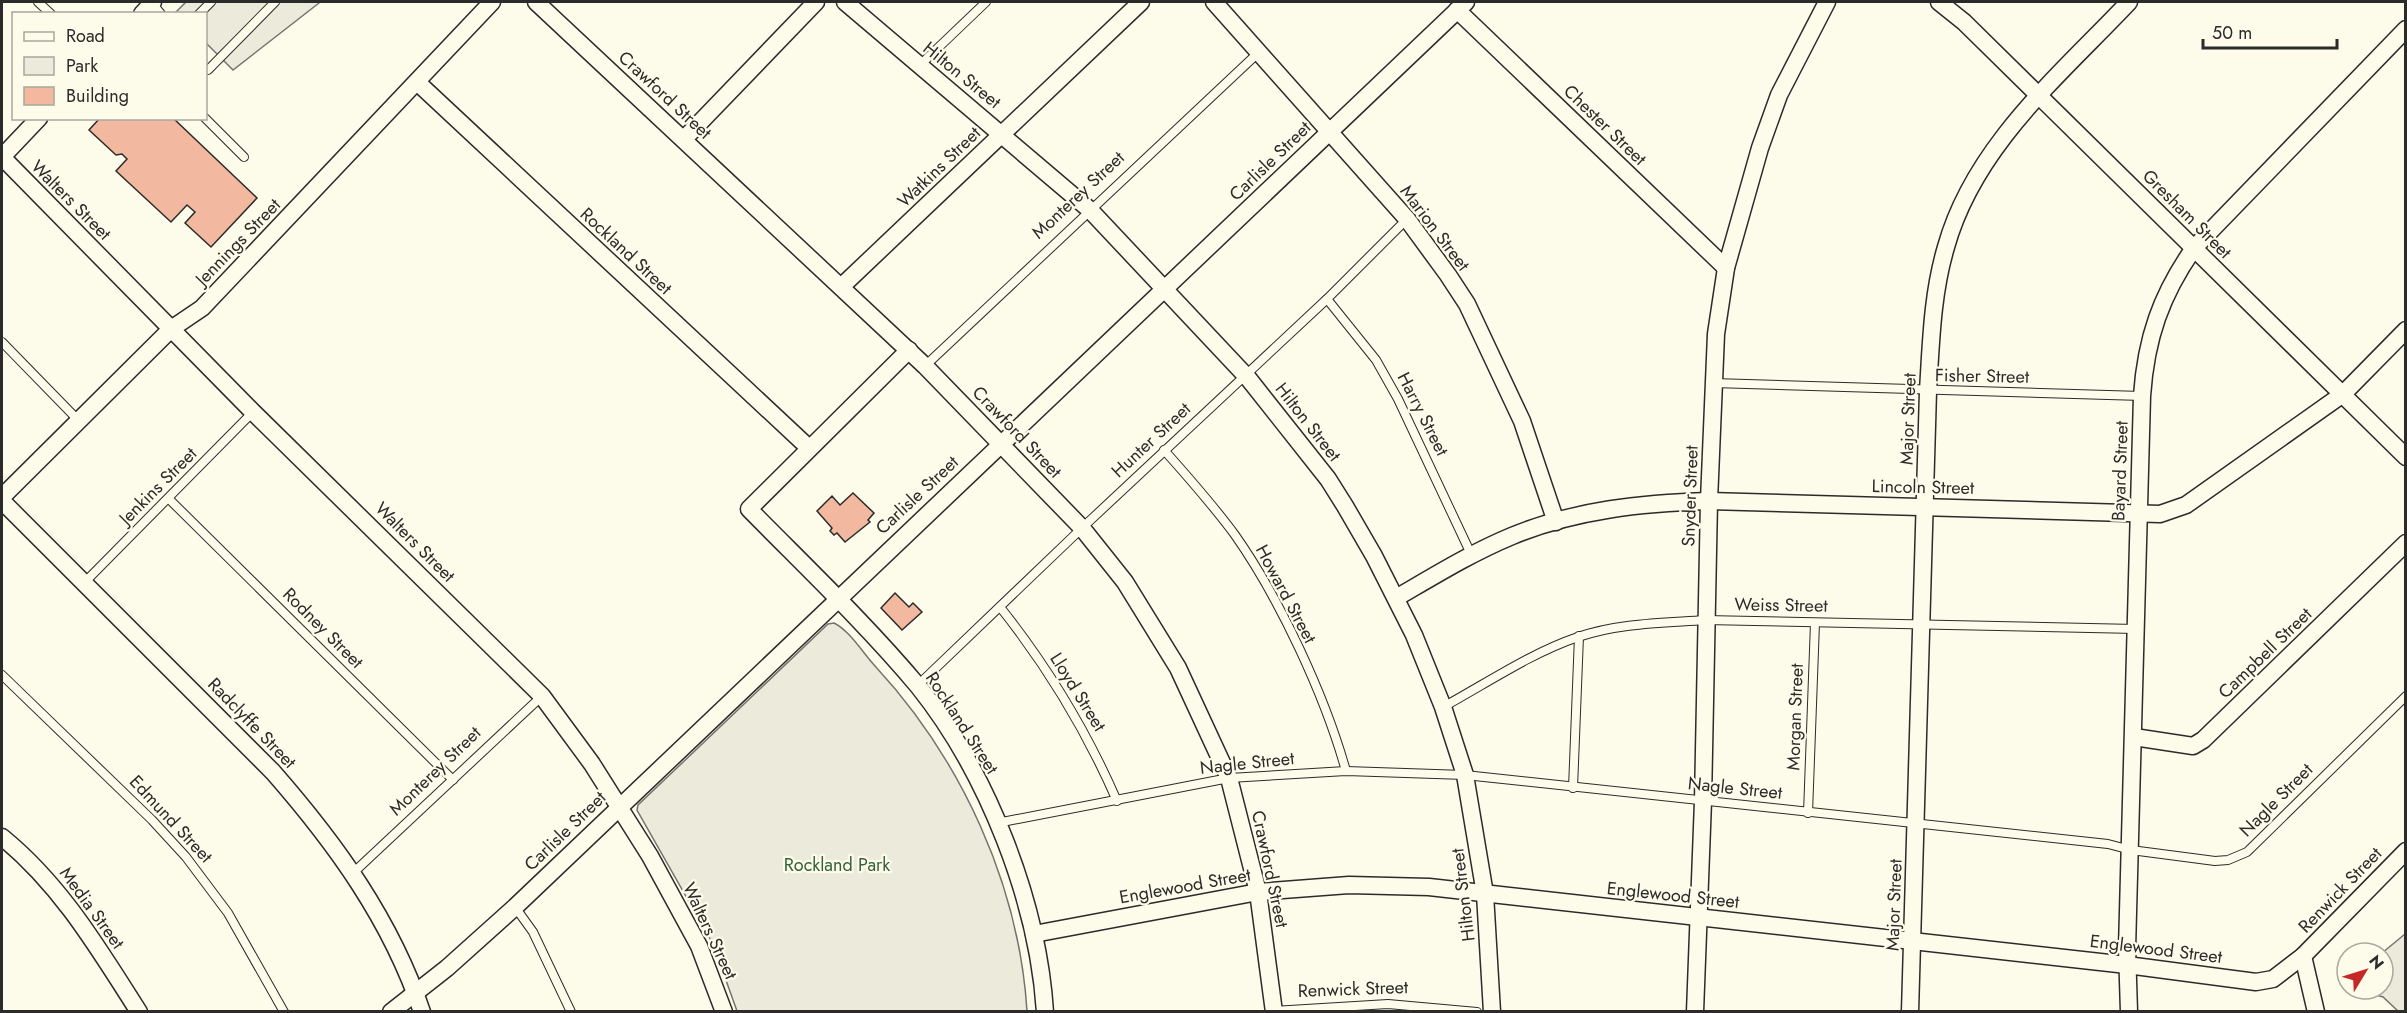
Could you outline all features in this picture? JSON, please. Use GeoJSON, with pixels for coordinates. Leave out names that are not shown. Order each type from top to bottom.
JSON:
{"type":"FeatureCollection","features":[{"type":"Feature","properties":{"kind":"street","name":"Jennings Street"},"geometry":{"type":"LineString","coordinates":[[2,499],[171,329],[202,308],[492,2]]}},
{"type":"Feature","properties":{"kind":"street","name":"Crawford Street"},"geometry":{"type":"LineString","coordinates":[[536,2],[909,350],[1082,528],[1125,582],[1156,629],[1198,707],[1229,778],[1258,892],[1271,1011]]}},
{"type":"Feature","properties":{"kind":"street"},"geometry":{"type":"LineString","coordinates":[[684,139],[816,2]]}},
{"type":"Feature","properties":{"kind":"street","name":"Hilton Street"},"geometry":{"type":"LineString","coordinates":[[845,2],[919,66],[1003,133],[1090,210],[1245,374],[1328,479],[1374,556],[1414,635],[1443,707],[1465,775],[1485,894],[1492,1011]]}},
{"type":"Feature","properties":{"kind":"street","name":"Watkins Street"},"geometry":{"type":"LineString","coordinates":[[842,286],[1141,2]]}},
{"type":"Feature","properties":{"kind":"street","name":"Marion Street"},"geometry":{"type":"LineString","coordinates":[[1214,2],[1407,219],[1467,304],[1522,421],[1556,522]]}},
{"type":"Feature","properties":{"kind":"street","name":"Snyder Street"},"geometry":{"type":"LineString","coordinates":[[1695,1011],[1703,801],[1705,620],[1716,334],[1726,268],[1742,206],[1779,95],[1827,2]]}},
{"type":"Feature","properties":{"kind":"street","name":"Gresham Street"},"geometry":{"type":"LineString","coordinates":[[1939,2],[1964,22],[2406,457]]}},
{"type":"Feature","properties":{"kind":"street","name":"Major Street"},"geometry":{"type":"LineString","coordinates":[[1910,1011],[1928,391],[1933,311],[1946,247],[1954,222],[1974,178],[2002,137],[2129,2]]}},
{"type":"Feature","properties":{"kind":"street","name":"Chester Street"},"geometry":{"type":"LineString","coordinates":[[1461,6],[1726,268]]}},
{"type":"Feature","properties":{"kind":"street","name":"Carlisle Street"},"geometry":{"type":"LineString","coordinates":[[391,1011],[416,994],[515,907],[1461,6]]}},
{"type":"Feature","properties":{"kind":"street","name":"Bayard Street"},"geometry":{"type":"LineString","coordinates":[[2129,1011],[2127,965],[2142,396],[2149,345],[2157,313],[2179,270],[2194,248],[2406,29]]}},
{"type":"Feature","properties":{"kind":"street","name":"Rockland Street"},"geometry":{"type":"LineString","coordinates":[[417,82],[809,448],[749,509],[917,686],[960,749],[997,823],[1034,934],[1046,1011]]}},
{"type":"Feature","properties":{"kind":"street"},"geometry":{"type":"LineString","coordinates":[[2,157],[37,120]]}},
{"type":"Feature","properties":{"kind":"street","name":"Walters Street"},"geometry":{"type":"LineString","coordinates":[[2,157],[253,412],[542,696],[592,764],[678,904],[699,946],[724,1011]]}},
{"type":"Feature","properties":{"kind":"street","name":"Lincoln Street"},"geometry":{"type":"LineString","coordinates":[[1396,598],[1471,554],[1515,535],[1556,522],[1619,507],[1654,503],[1709,501],[2160,514],[2186,505],[2343,394],[2406,330]]}},
{"type":"Feature","properties":{"kind":"street"},"geometry":{"type":"LineString","coordinates":[[809,448],[909,350]]}},
{"type":"Feature","properties":{"kind":"street","name":"Radclyffe Street"},"geometry":{"type":"LineString","coordinates":[[2,499],[273,772],[354,873],[384,923],[422,1011]]}},
{"type":"Feature","properties":{"kind":"street","name":"Campbell Street"},"geometry":{"type":"LineString","coordinates":[[2134,737],[2193,746],[2203,740],[2406,543]]}},
{"type":"Feature","properties":{"kind":"street","name":"Media Street"},"geometry":{"type":"LineString","coordinates":[[2,837],[35,866],[64,899],[139,1011]]}},
{"type":"Feature","properties":{"kind":"street","name":"Renwick Street"},"geometry":{"type":"LineString","coordinates":[[2303,956],[2406,851]]}},
{"type":"Feature","properties":{"kind":"street","name":"Englewood Street"},"geometry":{"type":"LineString","coordinates":[[1034,934],[1258,892],[1348,885],[1429,887],[2127,965],[2256,982],[2273,979],[2303,956]]}},
{"type":"Feature","properties":{"kind":"street"},"geometry":{"type":"LineString","coordinates":[[2303,956],[2316,1011]]}},
{"type":"Feature","properties":{"kind":"lane"},"geometry":{"type":"LineString","coordinates":[[207,69],[275,2]]}},
{"type":"Feature","properties":{"kind":"lane"},"geometry":{"type":"LineString","coordinates":[[919,66],[986,2]]}},
{"type":"Feature","properties":{"kind":"lane","name":"Monterey Street"},"geometry":{"type":"LineString","coordinates":[[925,366],[1258,53]]}},
{"type":"Feature","properties":{"kind":"lane"},"geometry":{"type":"LineString","coordinates":[[206,120],[244,157]]}},
{"type":"Feature","properties":{"kind":"lane","name":"Hunter Street"},"geometry":{"type":"LineString","coordinates":[[917,686],[1164,450],[1327,299],[1407,219]]}},
{"type":"Feature","properties":{"kind":"lane","name":"Harry Street"},"geometry":{"type":"LineString","coordinates":[[1327,299],[1376,360],[1398,399],[1471,554]]}},
{"type":"Feature","properties":{"kind":"lane"},"geometry":{"type":"LineString","coordinates":[[2,342],[79,421]]}},
{"type":"Feature","properties":{"kind":"lane","name":"Fisher Street"},"geometry":{"type":"LineString","coordinates":[[1713,383],[2142,396]]}},
{"type":"Feature","properties":{"kind":"lane","name":"Jenkins Street"},"geometry":{"type":"LineString","coordinates":[[85,582],[253,412]]}},
{"type":"Feature","properties":{"kind":"lane","name":"Howard Street"},"geometry":{"type":"LineString","coordinates":[[1164,450],[1206,497],[1236,537],[1268,589],[1324,705],[1346,771]]}},
{"type":"Feature","properties":{"kind":"lane","name":"Rodney Street"},"geometry":{"type":"LineString","coordinates":[[169,499],[453,780]]}},
{"type":"Feature","properties":{"kind":"lane","name":"Lloyd Street"},"geometry":{"type":"LineString","coordinates":[[1000,607],[1065,700],[1093,747],[1117,801]]}},
{"type":"Feature","properties":{"kind":"lane","name":"Weiss Street"},"geometry":{"type":"LineString","coordinates":[[1443,707],[1579,636],[1641,624],[1705,620],[2136,629]]}},
{"type":"Feature","properties":{"kind":"lane","name":"Morgan Street"},"geometry":{"type":"LineString","coordinates":[[1808,813],[1815,622]]}},
{"type":"Feature","properties":{"kind":"lane"},"geometry":{"type":"LineString","coordinates":[[1573,788],[1579,636]]}},
{"type":"Feature","properties":{"kind":"lane","name":"Edmund Street"},"geometry":{"type":"LineString","coordinates":[[2,675],[152,820],[186,857],[228,912],[284,1011]]}},
{"type":"Feature","properties":{"kind":"lane","name":"Monterey Street"},"geometry":{"type":"LineString","coordinates":[[354,873],[542,696]]}},
{"type":"Feature","properties":{"kind":"lane","name":"Nagle Street"},"geometry":{"type":"LineString","coordinates":[[997,823],[1229,778],[1346,771],[1465,775],[2108,844],[2131,850],[2228,861],[2247,852],[2406,696]]}},
{"type":"Feature","properties":{"kind":"lane"},"geometry":{"type":"LineString","coordinates":[[515,907],[533,932],[571,1011]]}},
{"type":"Feature","properties":{"kind":"lane","name":"Renwick Street"},"geometry":{"type":"LineString","coordinates":[[1271,1011],[1388,1008],[1477,1011]]}},
{"type":"Feature","properties":{"kind":"green space","name":"Rockland Park"},"geometry":{"type":"Polygon","coordinates":[[[834,623],[850,636],[906,702],[934,741],[959,783],[998,871],[1012,917],[1022,964],[1027,1011],[737,1011],[713,944],[637,810],[638,805],[828,624],[834,623]]]}},
{"type":"Feature","properties":{"kind":"green space"},"geometry":{"type":"Polygon","coordinates":[[[2405,934],[2405,1011],[2398,1011],[2387,1001],[2395,1001],[2395,942],[2405,934]]]}},
{"type":"Feature","properties":{"kind":"shaded area"},"geometry":{"type":"Polygon","coordinates":[[[186,2],[319,3],[233,70],[207,44],[207,12],[176,12],[186,2]]]}},
{"type":"Feature","properties":{"kind":"building"},"geometry":{"type":"Polygon","coordinates":[[[98,120],[175,120],[257,198],[211,247],[185,223],[195,212],[187,205],[171,222],[116,171],[127,159],[122,154],[116,155],[89,130],[98,120]]]}},
{"type":"Feature","properties":{"kind":"building"},"geometry":{"type":"Polygon","coordinates":[[[853,493],[874,513],[868,520],[870,522],[845,542],[837,533],[834,535],[830,531],[832,528],[817,511],[832,496],[840,505],[853,493]]]}},
{"type":"Feature","properties":{"kind":"building"},"geometry":{"type":"Polygon","coordinates":[[[895,593],[909,607],[913,603],[922,612],[902,630],[881,608],[895,593]]]}}]}
